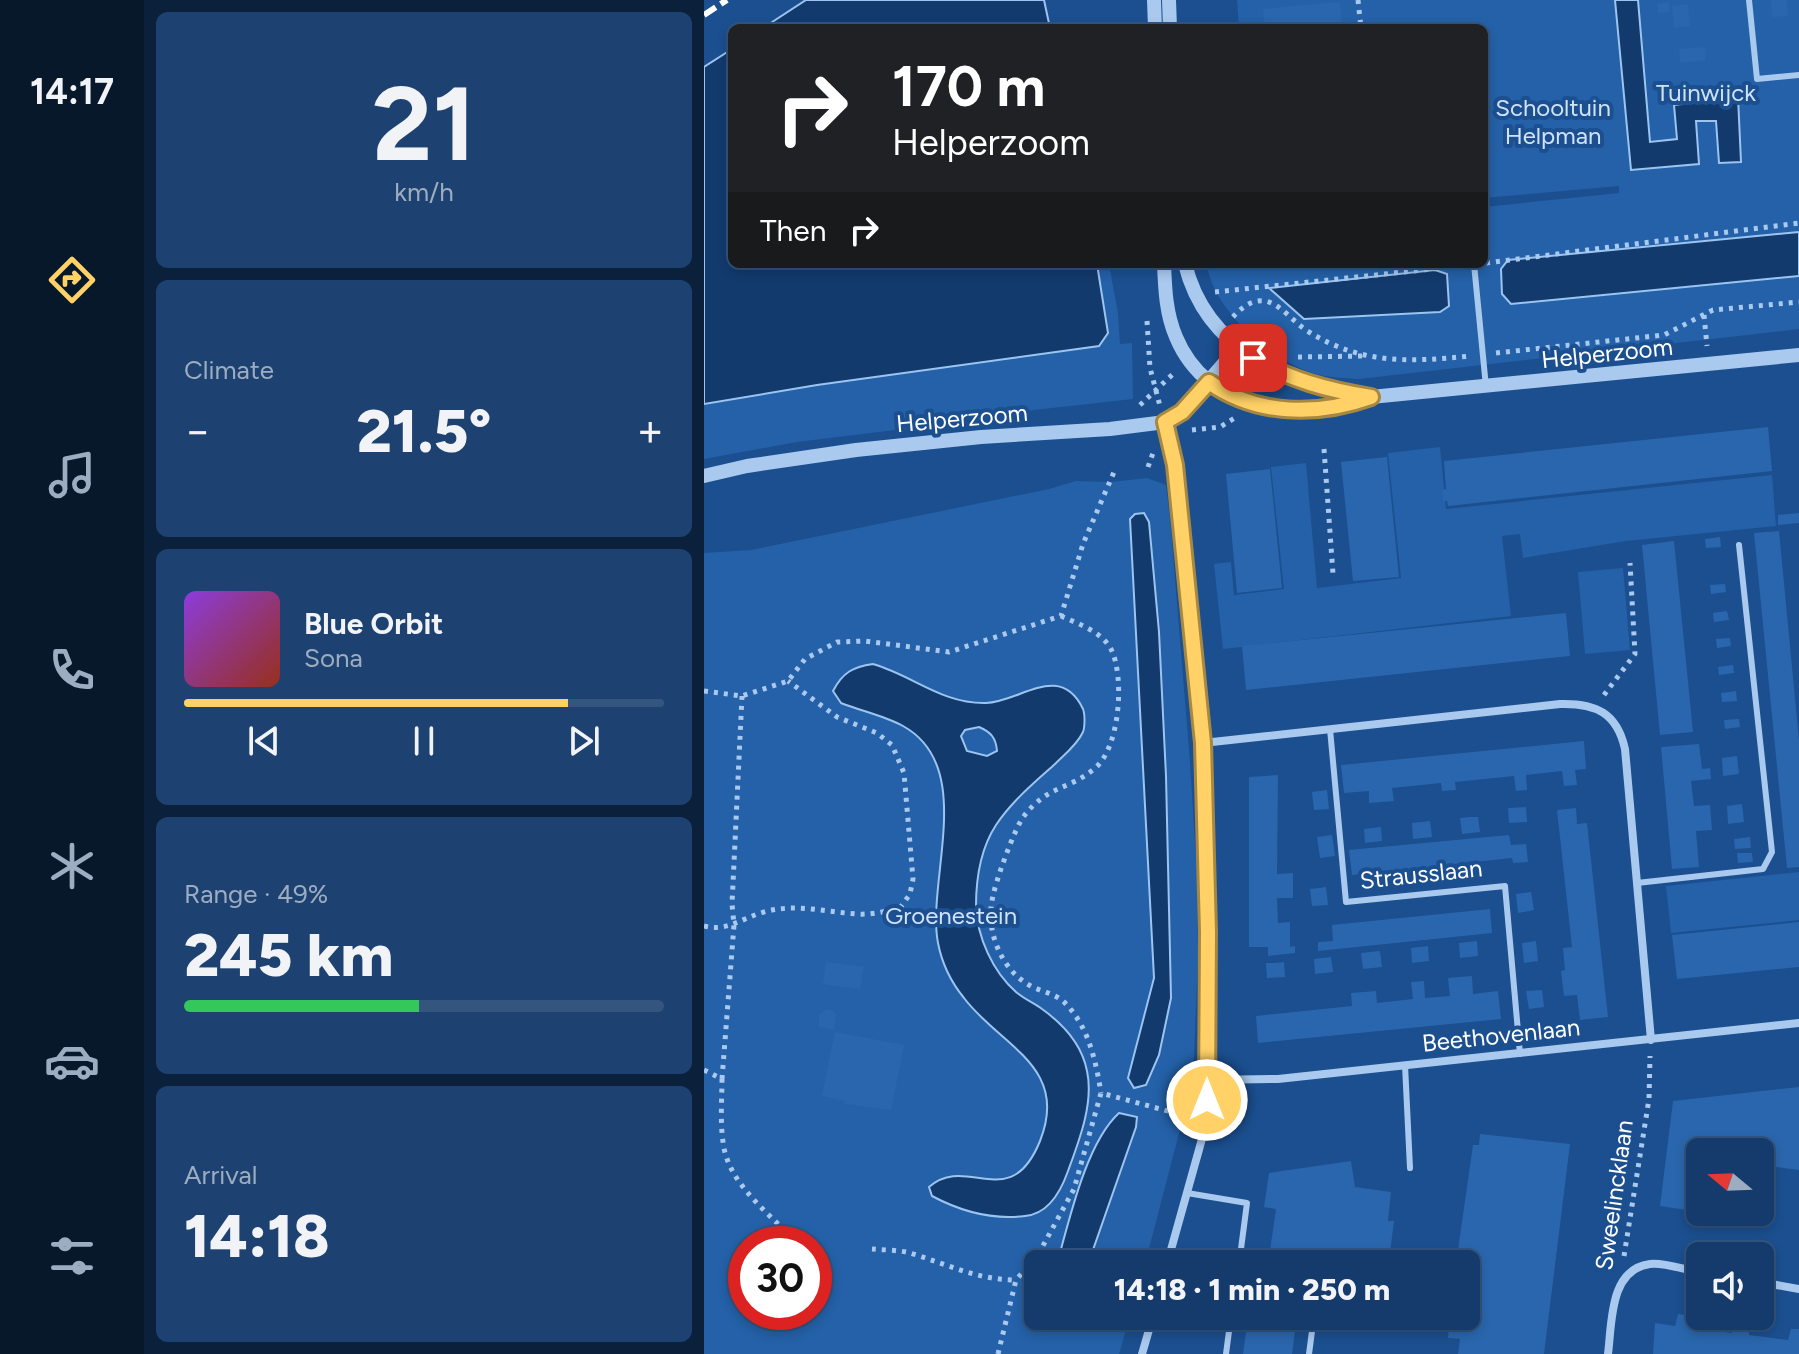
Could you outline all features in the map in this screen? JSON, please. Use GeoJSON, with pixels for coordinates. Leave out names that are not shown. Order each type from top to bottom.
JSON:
{"type":"FeatureCollection","features":[{"type":"Feature","properties":{"kind":"street"},"geometry":{"type":"LineString","coordinates":[[1154,0],[1155,24]]}},
{"type":"Feature","properties":{"kind":"street"},"geometry":{"type":"LineString","coordinates":[[1169,0],[1170,24]]}},
{"type":"Feature","properties":{"kind":"street"},"geometry":{"type":"LineString","coordinates":[[1164,268],[1167,306],[1177,341],[1209,382]]}},
{"type":"Feature","properties":{"kind":"street","name":"Helperzoom"},"geometry":{"type":"LineString","coordinates":[[1186,268],[1195,294],[1220,330],[1238,347],[1277,373],[1331,391],[1371,397],[1799,355]]}},
{"type":"Feature","properties":{"kind":"street"},"geometry":{"type":"LineString","coordinates":[[1171,1250],[1207,1121],[1208,932],[1203,743],[1175,465],[1165,422],[1182,412],[1238,347]]}},
{"type":"Feature","properties":{"kind":"street","name":"Helperzoom"},"geometry":{"type":"LineString","coordinates":[[1209,382],[1225,394],[1281,410],[1342,407],[1371,397]]}},
{"type":"Feature","properties":{"kind":"street","name":"Helperzoom"},"geometry":{"type":"LineString","coordinates":[[704,476],[747,466],[856,450],[1165,422]]}},
{"type":"Feature","properties":{"kind":"street"},"geometry":{"type":"LineString","coordinates":[[1203,743],[1560,704],[1582,703],[1610,717],[1621,731],[1625,749],[1651,1040]]}},
{"type":"Feature","properties":{"kind":"street","name":"Beethovenlaan"},"geometry":{"type":"LineString","coordinates":[[1207,1080],[1278,1079],[1799,1023]]}},
{"type":"Feature","properties":{"kind":"street"},"geometry":{"type":"LineString","coordinates":[[1628,1273],[1650,1264],[1686,1270]]}},
{"type":"Feature","properties":{"kind":"street","name":"Sweelincklaan"},"geometry":{"type":"LineString","coordinates":[[1608,1354],[1617,1290],[1628,1273]]}},
{"type":"Feature","properties":{"kind":"street"},"geometry":{"type":"LineString","coordinates":[[1774,1285],[1799,1289]]}},
{"type":"Feature","properties":{"kind":"street"},"geometry":{"type":"LineString","coordinates":[[1142,1354],[1149,1330]]}},
{"type":"Feature","properties":{"kind":"lane"},"geometry":{"type":"LineString","coordinates":[[1749,0],[1757,79],[1799,75]]}},
{"type":"Feature","properties":{"kind":"lane"},"geometry":{"type":"LineString","coordinates":[[1474,268],[1486,387]]}},
{"type":"Feature","properties":{"kind":"lane"},"geometry":{"type":"LineString","coordinates":[[1637,883],[1763,869],[1772,852],[1739,545]]}},
{"type":"Feature","properties":{"kind":"lane","name":"Strausslaan"},"geometry":{"type":"LineString","coordinates":[[1330,729],[1346,902],[1505,886],[1520,1054]]}},
{"type":"Feature","properties":{"kind":"lane"},"geometry":{"type":"LineString","coordinates":[[1405,1065],[1410,1168]]}},
{"type":"Feature","properties":{"kind":"lane"},"geometry":{"type":"LineString","coordinates":[[1187,1193],[1247,1203],[1241,1250]]}},
{"type":"Feature","properties":{"kind":"lane"},"geometry":{"type":"LineString","coordinates":[[1226,1354],[1229,1330]]}},
{"type":"Feature","properties":{"kind":"lane"},"geometry":{"type":"LineString","coordinates":[[1309,1354],[1312,1330]]}},
{"type":"Feature","properties":{"kind":"path"},"geometry":{"type":"LineString","coordinates":[[1358,0],[1361,24]]}},
{"type":"Feature","properties":{"kind":"path"},"geometry":{"type":"LineString","coordinates":[[1488,262],[1799,223]]}},
{"type":"Feature","properties":{"kind":"path"},"geometry":{"type":"LineString","coordinates":[[1195,294],[1437,268]]}},
{"type":"Feature","properties":{"kind":"path","name":"Helperzoom"},"geometry":{"type":"LineString","coordinates":[[1368,356],[1410,361],[1664,335],[1713,310],[1799,302]]}},
{"type":"Feature","properties":{"kind":"path"},"geometry":{"type":"LineString","coordinates":[[1147,308],[1148,352],[1156,391]]}},
{"type":"Feature","properties":{"kind":"path"},"geometry":{"type":"LineString","coordinates":[[1704,315],[1707,346]]}},
{"type":"Feature","properties":{"kind":"path"},"geometry":{"type":"LineString","coordinates":[[1324,449],[1333,574]]}},
{"type":"Feature","properties":{"kind":"path"},"geometry":{"type":"LineString","coordinates":[[1061,616],[1083,544],[1114,472]]}},
{"type":"Feature","properties":{"kind":"path"},"geometry":{"type":"LineString","coordinates":[[1594,707],[1635,654],[1630,563]]}},
{"type":"Feature","properties":{"kind":"path"},"geometry":{"type":"LineString","coordinates":[[704,691],[742,696],[788,681],[805,659],[837,642],[865,641],[949,652],[1061,616],[1095,632],[1110,647],[1117,668],[1118,715],[1111,748],[1095,769],[1041,796],[1022,819],[992,899],[990,918],[995,943],[1008,968],[1028,984],[1066,1003],[1082,1025],[1095,1056],[1101,1093],[1074,1189],[1039,1253],[1016,1280],[998,1354]]}},
{"type":"Feature","properties":{"kind":"path"},"geometry":{"type":"LineString","coordinates":[[704,926],[715,929],[734,925],[764,912],[787,909],[879,913],[900,908],[910,894],[913,879],[904,773],[892,745],[877,733],[837,717],[788,681]]}},
{"type":"Feature","properties":{"kind":"path"},"geometry":{"type":"LineString","coordinates":[[742,696],[732,904],[734,925],[722,1079],[722,1141],[726,1159],[745,1191],[780,1226]]}},
{"type":"Feature","properties":{"kind":"path","name":"Sweelincklaan"},"geometry":{"type":"LineString","coordinates":[[1628,1273],[1623,1252],[1649,1099],[1651,1040]]}},
{"type":"Feature","properties":{"kind":"path"},"geometry":{"type":"LineString","coordinates":[[704,1070],[722,1079]]}},
{"type":"Feature","properties":{"kind":"path"},"geometry":{"type":"LineString","coordinates":[[1101,1093],[1207,1121]]}},
{"type":"Feature","properties":{"kind":"path"},"geometry":{"type":"LineString","coordinates":[[872,1249],[907,1252],[960,1272],[993,1280],[1016,1280]]}},
{"type":"Feature","properties":{"kind":"green space"},"geometry":{"type":"Polygon","coordinates":[[[1237,0],[1799,0],[1799,232],[1508,260],[1501,269],[1502,294],[1511,304],[1799,276],[1799,329],[1359,379],[1326,376],[1299,368],[1264,346],[1232,316],[1220,299],[1208,268],[1488,268],[1488,207],[1619,193],[1619,186],[1488,198],[1488,24],[1239,24],[1237,0]],[[1435,270],[1271,288],[1285,301],[1435,270]]]}},
{"type":"Feature","properties":{"kind":"green space"},"geometry":{"type":"Polygon","coordinates":[[[1098,268],[1110,268],[1120,344],[1132,343],[1133,399],[988,415],[797,442],[704,459],[704,404],[1108,333],[1098,268]]]}},
{"type":"Feature","properties":{"kind":"green space"},"geometry":{"type":"Polygon","coordinates":[[[1440,447],[1446,509],[1772,475],[1776,526],[1626,541],[1523,558],[1520,534],[1502,536],[1511,616],[1223,649],[1214,564],[1231,562],[1234,595],[1284,589],[1271,467],[1306,463],[1317,588],[1401,578],[1388,453],[1440,447]]]}},
{"type":"Feature","properties":{"kind":"green space","name":"Groenestein"},"geometry":{"type":"Polygon","coordinates":[[[1147,478],[1166,485],[1197,875],[1194,1058],[1182,1122],[1149,1250],[1024,1250],[1024,1330],[1126,1330],[1119,1354],[704,1354],[704,553],[751,550],[1076,481],[1111,482],[1147,478]]]}},
{"type":"Feature","properties":{"kind":"green space"},"geometry":{"type":"Polygon","coordinates":[[[1623,568],[1630,650],[1585,654],[1578,572],[1623,568]]]}},
{"type":"Feature","properties":{"kind":"green space"},"geometry":{"type":"Polygon","coordinates":[[[1799,872],[1799,920],[1671,933],[1666,886],[1799,872]]]}},
{"type":"Feature","properties":{"kind":"shaded area"},"geometry":{"type":"Polygon","coordinates":[[[806,0],[1044,0],[1049,24],[769,24],[806,0]]]}},
{"type":"Feature","properties":{"kind":"shaded area"},"geometry":{"type":"Polygon","coordinates":[[[1615,0],[1638,0],[1650,142],[1677,139],[1674,105],[1738,97],[1741,162],[1719,163],[1716,121],[1696,121],[1699,164],[1631,170],[1615,0]]]}},
{"type":"Feature","properties":{"kind":"shaded area"},"geometry":{"type":"Polygon","coordinates":[[[728,52],[728,268],[1098,268],[1108,333],[1099,346],[704,404],[704,67],[728,52]]]}},
{"type":"Feature","properties":{"kind":"shaded area"},"geometry":{"type":"Polygon","coordinates":[[[1799,232],[1799,276],[1511,304],[1502,294],[1501,269],[1508,260],[1799,232]]]}},
{"type":"Feature","properties":{"kind":"shaded area"},"geometry":{"type":"Polygon","coordinates":[[[1435,270],[1447,274],[1449,306],[1440,312],[1304,319],[1269,288],[1435,270]]]}},
{"type":"Feature","properties":{"kind":"shaded area"},"geometry":{"type":"Polygon","coordinates":[[[1144,513],[1149,522],[1159,632],[1171,998],[1159,1055],[1146,1085],[1134,1088],[1128,1078],[1154,978],[1130,519],[1135,514],[1144,513]]]}},
{"type":"Feature","properties":{"kind":"shaded area"},"geometry":{"type":"Polygon","coordinates":[[[873,664],[942,694],[970,702],[999,701],[1051,686],[1063,688],[1074,695],[1083,709],[1084,730],[1077,741],[1016,800],[996,825],[983,854],[977,885],[979,930],[994,964],[1016,992],[1064,1028],[1081,1052],[1087,1071],[1087,1109],[1068,1171],[1052,1200],[1033,1214],[1000,1217],[977,1213],[932,1196],[929,1187],[943,1178],[1002,1179],[1015,1175],[1028,1163],[1040,1141],[1047,1115],[1046,1094],[1039,1075],[1027,1059],[964,998],[945,965],[938,943],[936,917],[944,826],[938,768],[925,745],[903,726],[841,703],[833,691],[849,672],[873,664]],[[979,727],[965,730],[961,736],[967,751],[987,756],[997,751],[994,739],[979,727]]]}},
{"type":"Feature","properties":{"kind":"shaded area"},"geometry":{"type":"Polygon","coordinates":[[[1119,1113],[1137,1117],[1093,1250],[1061,1250],[1088,1163],[1107,1126],[1119,1113]]]}},
{"type":"Feature","properties":{"kind":"building"},"geometry":{"type":"Polygon","coordinates":[[[1771,0],[1786,0],[1788,16],[1772,17],[1771,0]]]}},
{"type":"Feature","properties":{"kind":"building"},"geometry":{"type":"Polygon","coordinates":[[[1340,2],[1342,24],[1265,24],[1263,9],[1340,2]]]}},
{"type":"Feature","properties":{"kind":"building"},"geometry":{"type":"Polygon","coordinates":[[[1669,2],[1670,12],[1658,13],[1657,4],[1669,2]]]}},
{"type":"Feature","properties":{"kind":"building"},"geometry":{"type":"Polygon","coordinates":[[[1688,4],[1690,26],[1674,28],[1672,6],[1688,4]]]}},
{"type":"Feature","properties":{"kind":"building"},"geometry":{"type":"Polygon","coordinates":[[[1705,47],[1706,60],[1680,63],[1679,49],[1705,47]]]}},
{"type":"Feature","properties":{"kind":"building"},"geometry":{"type":"Polygon","coordinates":[[[1768,427],[1772,471],[1448,506],[1447,501],[1443,501],[1442,490],[1446,489],[1444,461],[1768,427]]]}},
{"type":"Feature","properties":{"kind":"building"},"geometry":{"type":"Polygon","coordinates":[[[1387,457],[1399,577],[1353,581],[1341,462],[1387,457]]]}},
{"type":"Feature","properties":{"kind":"building"},"geometry":{"type":"Polygon","coordinates":[[[1270,469],[1282,588],[1237,593],[1226,474],[1270,469]]]}},
{"type":"Feature","properties":{"kind":"building"},"geometry":{"type":"Polygon","coordinates":[[[1799,513],[1799,523],[1778,525],[1778,515],[1799,513]]]}},
{"type":"Feature","properties":{"kind":"building"},"geometry":{"type":"Polygon","coordinates":[[[1779,531],[1799,740],[1799,867],[1787,868],[1754,533],[1779,531]]]}},
{"type":"Feature","properties":{"kind":"building"},"geometry":{"type":"Polygon","coordinates":[[[1720,537],[1721,547],[1706,548],[1705,539],[1720,537]]]}},
{"type":"Feature","properties":{"kind":"building"},"geometry":{"type":"Polygon","coordinates":[[[1674,541],[1693,732],[1660,735],[1642,545],[1674,541]]]}},
{"type":"Feature","properties":{"kind":"building"},"geometry":{"type":"Polygon","coordinates":[[[1725,584],[1726,592],[1711,594],[1710,585],[1725,584]]]}},
{"type":"Feature","properties":{"kind":"building"},"geometry":{"type":"Polygon","coordinates":[[[1727,611],[1729,620],[1714,622],[1713,613],[1727,611]]]}},
{"type":"Feature","properties":{"kind":"building"},"geometry":{"type":"Polygon","coordinates":[[[1566,613],[1570,656],[1246,690],[1242,646],[1566,613]]]}},
{"type":"Feature","properties":{"kind":"building"},"geometry":{"type":"Polygon","coordinates":[[[1730,638],[1731,646],[1717,648],[1716,639],[1730,638]]]}},
{"type":"Feature","properties":{"kind":"building"},"geometry":{"type":"Polygon","coordinates":[[[1733,665],[1734,673],[1719,675],[1718,667],[1733,665]]]}},
{"type":"Feature","properties":{"kind":"building"},"geometry":{"type":"Polygon","coordinates":[[[1736,691],[1737,701],[1722,702],[1721,693],[1736,691]]]}},
{"type":"Feature","properties":{"kind":"building"},"geometry":{"type":"Polygon","coordinates":[[[1739,719],[1740,727],[1725,729],[1724,720],[1739,719]]]}},
{"type":"Feature","properties":{"kind":"building"},"geometry":{"type":"Polygon","coordinates":[[[1584,741],[1586,769],[1575,770],[1577,785],[1564,786],[1562,771],[1526,775],[1527,790],[1516,791],[1514,776],[1455,782],[1456,790],[1442,791],[1441,783],[1392,788],[1394,801],[1369,803],[1369,791],[1344,793],[1341,765],[1584,741]]]}},
{"type":"Feature","properties":{"kind":"building"},"geometry":{"type":"Polygon","coordinates":[[[1699,744],[1702,769],[1710,768],[1711,779],[1691,781],[1694,806],[1710,805],[1712,830],[1696,831],[1699,867],[1672,869],[1661,747],[1699,744]]]}},
{"type":"Feature","properties":{"kind":"building"},"geometry":{"type":"Polygon","coordinates":[[[1737,756],[1739,774],[1723,776],[1722,758],[1737,756]]]}},
{"type":"Feature","properties":{"kind":"building"},"geometry":{"type":"Polygon","coordinates":[[[1278,775],[1277,874],[1293,873],[1293,898],[1277,898],[1278,923],[1290,922],[1290,947],[1295,946],[1295,953],[1268,956],[1268,947],[1249,947],[1249,777],[1278,775]]]}},
{"type":"Feature","properties":{"kind":"building"},"geometry":{"type":"Polygon","coordinates":[[[1327,790],[1329,809],[1314,810],[1312,792],[1327,790]]]}},
{"type":"Feature","properties":{"kind":"building"},"geometry":{"type":"Polygon","coordinates":[[[1742,804],[1744,822],[1728,824],[1727,806],[1742,804]]]}},
{"type":"Feature","properties":{"kind":"building"},"geometry":{"type":"Polygon","coordinates":[[[1526,807],[1527,822],[1509,823],[1508,808],[1526,807]]]}},
{"type":"Feature","properties":{"kind":"building"},"geometry":{"type":"Polygon","coordinates":[[[1576,808],[1577,824],[1587,823],[1608,1017],[1580,1020],[1577,995],[1564,996],[1561,971],[1565,970],[1563,948],[1572,947],[1557,810],[1576,808]]]}},
{"type":"Feature","properties":{"kind":"building"},"geometry":{"type":"Polygon","coordinates":[[[1478,817],[1480,832],[1462,834],[1460,818],[1478,817]]]}},
{"type":"Feature","properties":{"kind":"building"},"geometry":{"type":"Polygon","coordinates":[[[1430,821],[1432,837],[1413,839],[1412,823],[1430,821]]]}},
{"type":"Feature","properties":{"kind":"building"},"geometry":{"type":"Polygon","coordinates":[[[1381,827],[1382,841],[1365,843],[1364,829],[1381,827]]]}},
{"type":"Feature","properties":{"kind":"building"},"geometry":{"type":"Polygon","coordinates":[[[1332,835],[1335,856],[1320,858],[1317,837],[1332,835]]]}},
{"type":"Feature","properties":{"kind":"building"},"geometry":{"type":"Polygon","coordinates":[[[1509,835],[1511,845],[1526,844],[1528,862],[1513,863],[1512,858],[1352,875],[1349,850],[1509,835]]]}},
{"type":"Feature","properties":{"kind":"building"},"geometry":{"type":"Polygon","coordinates":[[[1750,837],[1751,848],[1735,849],[1734,839],[1750,837]]]}},
{"type":"Feature","properties":{"kind":"building"},"geometry":{"type":"Polygon","coordinates":[[[1737,853],[1752,853],[1753,862],[1738,863],[1737,853]]]}},
{"type":"Feature","properties":{"kind":"building"},"geometry":{"type":"Polygon","coordinates":[[[1326,887],[1328,905],[1312,906],[1310,889],[1326,887]]]}},
{"type":"Feature","properties":{"kind":"building"},"geometry":{"type":"Polygon","coordinates":[[[1531,892],[1534,910],[1518,913],[1516,894],[1531,892]]]}},
{"type":"Feature","properties":{"kind":"building"},"geometry":{"type":"Polygon","coordinates":[[[1490,909],[1492,933],[1318,951],[1318,942],[1333,941],[1332,925],[1490,909]]]}},
{"type":"Feature","properties":{"kind":"building"},"geometry":{"type":"Polygon","coordinates":[[[1799,922],[1799,967],[1677,979],[1672,935],[1799,922]]]}},
{"type":"Feature","properties":{"kind":"building"},"geometry":{"type":"Polygon","coordinates":[[[1477,941],[1478,956],[1460,958],[1459,943],[1477,941]]]}},
{"type":"Feature","properties":{"kind":"building"},"geometry":{"type":"Polygon","coordinates":[[[1536,941],[1538,961],[1524,963],[1522,943],[1536,941]]]}},
{"type":"Feature","properties":{"kind":"building"},"geometry":{"type":"Polygon","coordinates":[[[1428,946],[1429,961],[1412,963],[1411,948],[1428,946]]]}},
{"type":"Feature","properties":{"kind":"building"},"geometry":{"type":"Polygon","coordinates":[[[1380,951],[1382,967],[1363,969],[1361,953],[1380,951]]]}},
{"type":"Feature","properties":{"kind":"building"},"geometry":{"type":"Polygon","coordinates":[[[1331,957],[1333,972],[1315,974],[1314,959],[1331,957]]]}},
{"type":"Feature","properties":{"kind":"building"},"geometry":{"type":"Polygon","coordinates":[[[826,962],[864,967],[860,989],[823,984],[826,962]]]}},
{"type":"Feature","properties":{"kind":"building"},"geometry":{"type":"Polygon","coordinates":[[[1284,962],[1285,977],[1267,978],[1266,963],[1284,962]]]}},
{"type":"Feature","properties":{"kind":"building"},"geometry":{"type":"Polygon","coordinates":[[[1472,976],[1473,994],[1498,991],[1501,1019],[1258,1043],[1256,1016],[1352,1006],[1351,993],[1376,991],[1377,1003],[1413,999],[1411,982],[1424,981],[1425,998],[1450,996],[1448,978],[1472,976]]]}},
{"type":"Feature","properties":{"kind":"building"},"geometry":{"type":"Polygon","coordinates":[[[1542,990],[1544,1007],[1529,1009],[1526,991],[1542,990]]]}},
{"type":"Feature","properties":{"kind":"building"},"geometry":{"type":"Polygon","coordinates":[[[826,1009],[836,1015],[834,1030],[819,1027],[819,1015],[826,1009]]]}},
{"type":"Feature","properties":{"kind":"building"},"geometry":{"type":"Polygon","coordinates":[[[835,1032],[904,1045],[891,1110],[844,1104],[845,1101],[822,1096],[835,1032]]]}},
{"type":"Feature","properties":{"kind":"building"},"geometry":{"type":"Polygon","coordinates":[[[1799,1087],[1799,1170],[1774,1167],[1774,1138],[1686,1138],[1686,1210],[1660,1206],[1673,1101],[1799,1087]]]}},
{"type":"Feature","properties":{"kind":"building"},"geometry":{"type":"Polygon","coordinates":[[[1480,1134],[1570,1144],[1544,1354],[1458,1354],[1460,1339],[1448,1338],[1449,1330],[1480,1330],[1480,1250],[1458,1250],[1473,1145],[1479,1145],[1480,1134]]]}},
{"type":"Feature","properties":{"kind":"building"},"geometry":{"type":"Polygon","coordinates":[[[1351,1161],[1355,1187],[1391,1192],[1388,1221],[1394,1221],[1390,1250],[1270,1250],[1276,1209],[1264,1207],[1269,1173],[1351,1161]]]}},
{"type":"Feature","properties":{"kind":"building"},"geometry":{"type":"Polygon","coordinates":[[[1678,1314],[1686,1315],[1686,1330],[1732,1333],[1733,1330],[1749,1330],[1749,1335],[1788,1340],[1791,1329],[1799,1329],[1799,1354],[1653,1354],[1655,1323],[1675,1326],[1678,1314]]]}},
{"type":"Feature","properties":{"kind":"building"},"geometry":{"type":"Polygon","coordinates":[[[1246,1330],[1295,1330],[1292,1354],[1243,1354],[1246,1330]]]}},
{"type":"Feature","properties":{"kind":"railway"},"geometry":{"type":"LineString","coordinates":[[704,15],[727,0]]}},
{"type":"Feature","properties":{"kind":"route"},"geometry":{"type":"LineString","coordinates":[[1207,1100],[1208,932],[1203,743],[1175,465],[1165,422],[1182,412],[1209,382],[1225,394],[1281,410],[1342,407],[1371,397],[1331,391],[1277,373],[1253,358]]}},
{"type":"Feature","properties":{"kind":"park label","name":"Tuinwijck"},"geometry":{"type":"Point","coordinates":[1706,92]}},
{"type":"Feature","properties":{"kind":"park label","name":"Schooltuin Helpman"},"geometry":{"type":"Point","coordinates":[1553,121]}}]}
